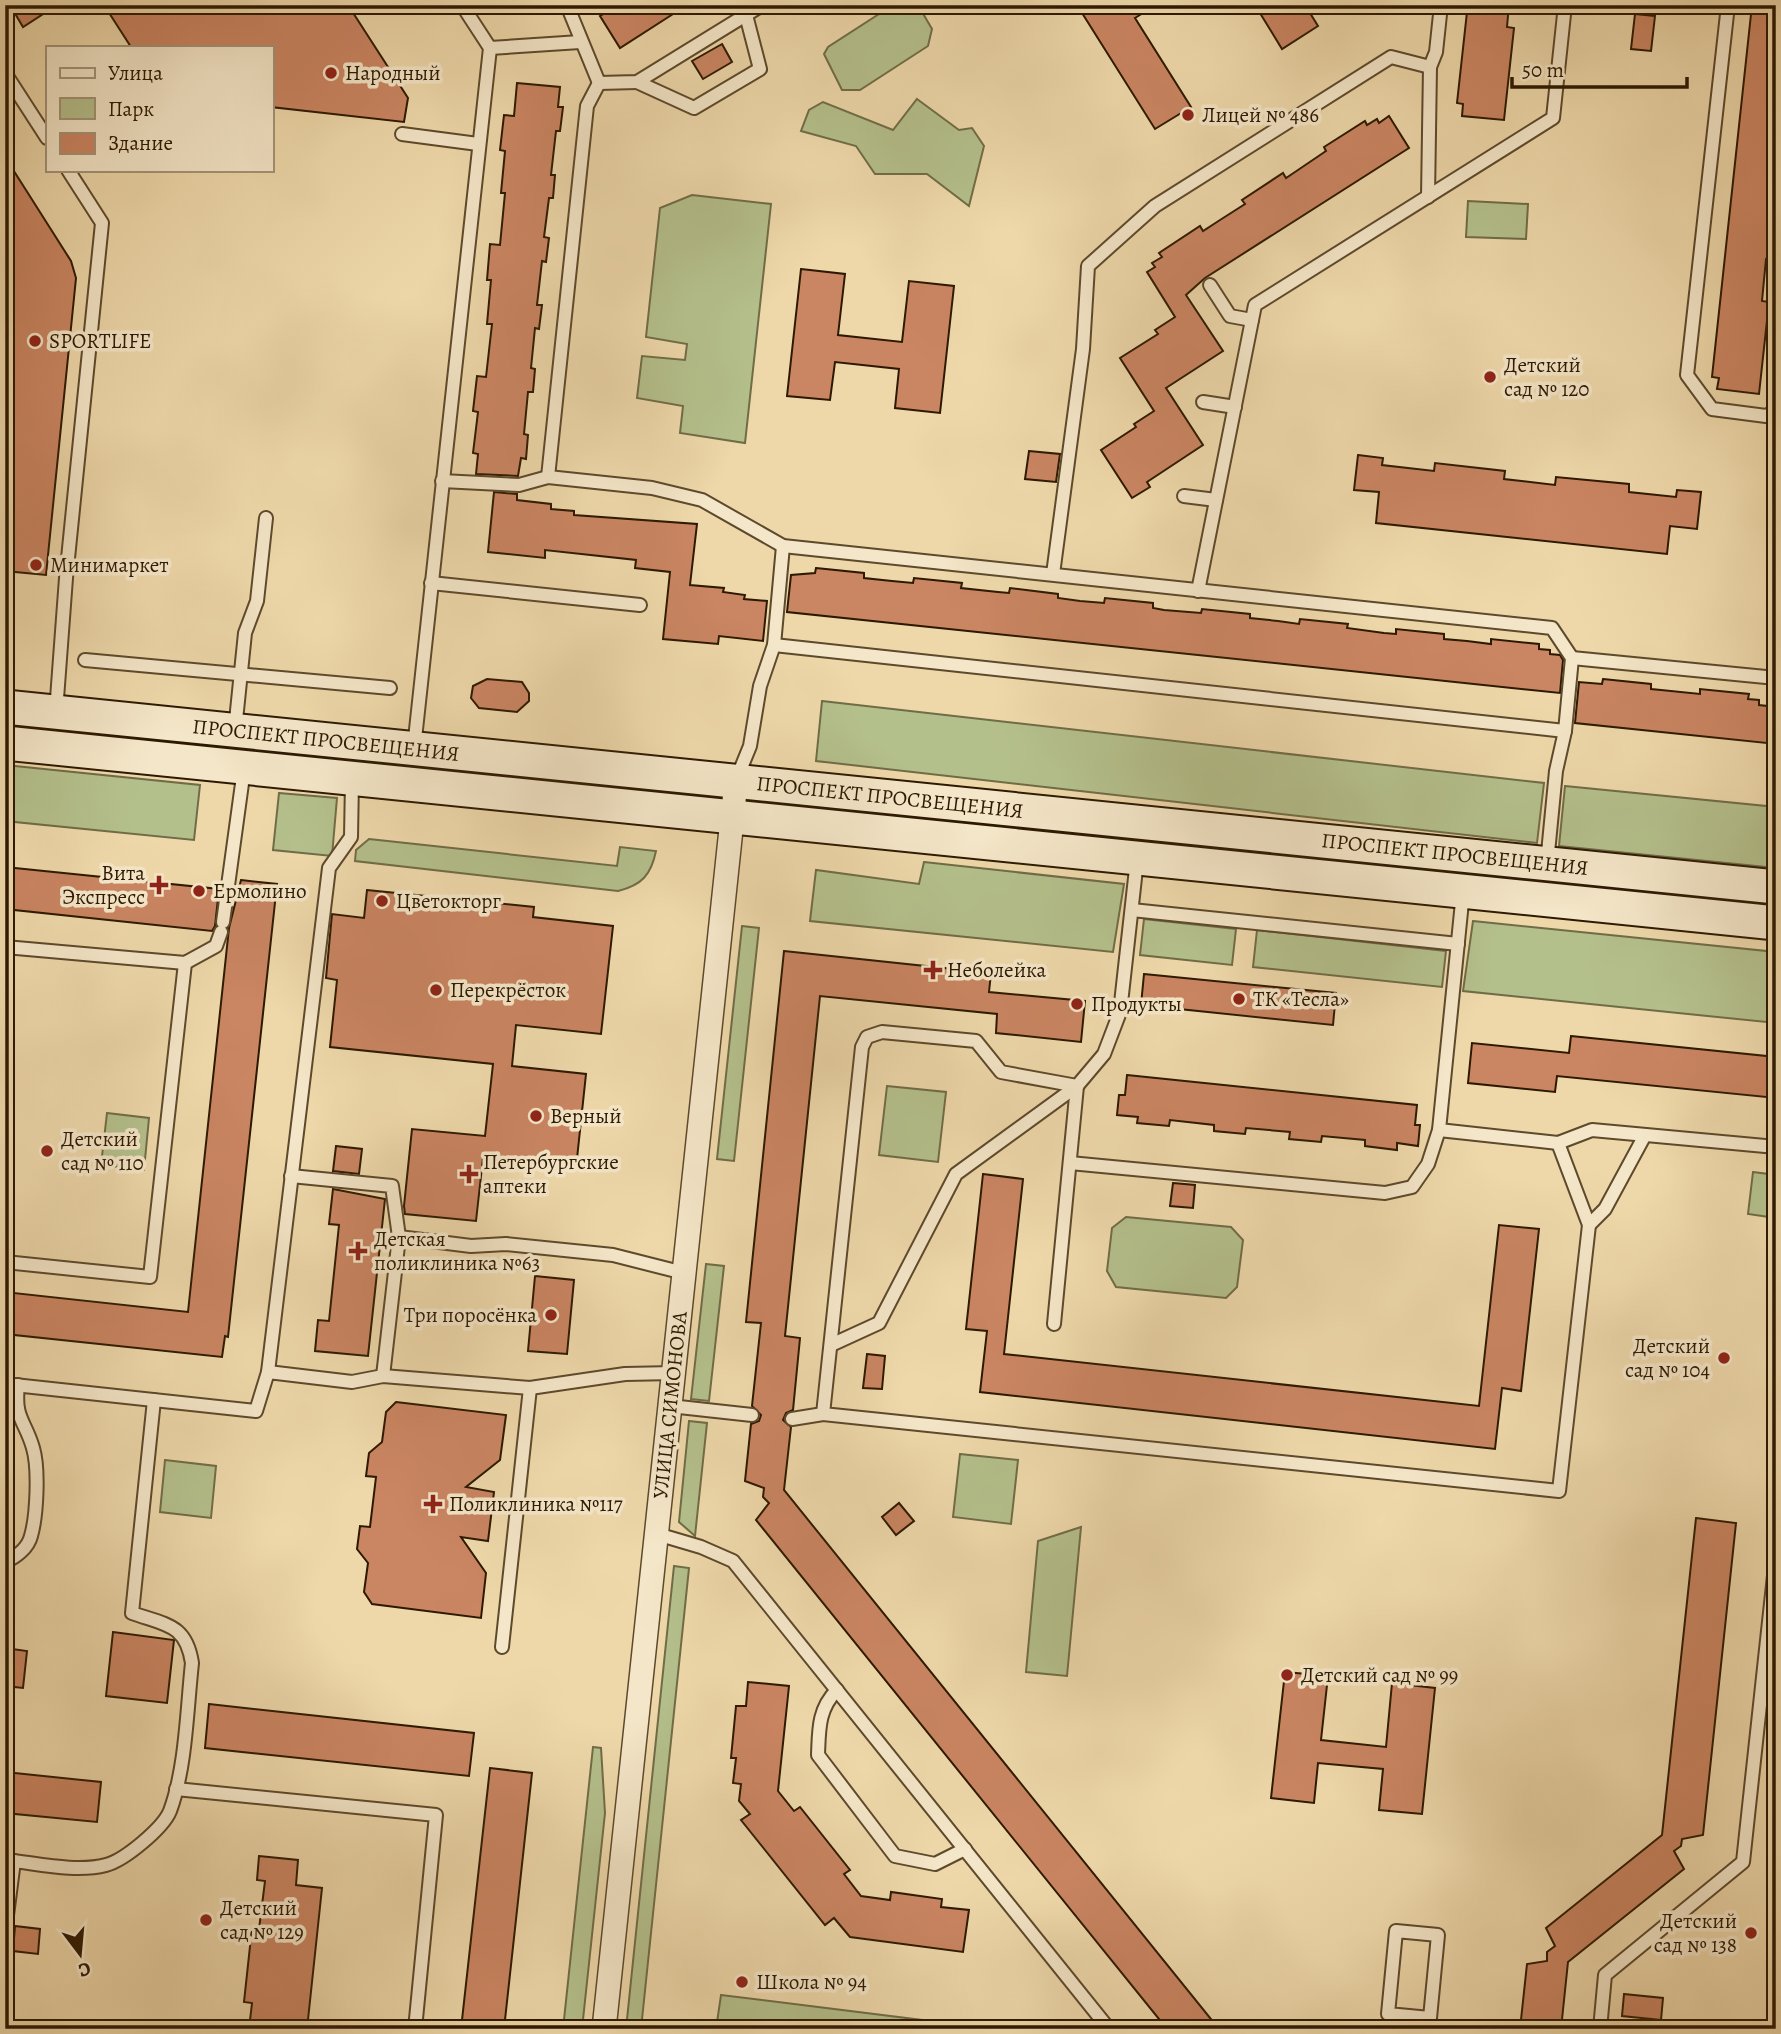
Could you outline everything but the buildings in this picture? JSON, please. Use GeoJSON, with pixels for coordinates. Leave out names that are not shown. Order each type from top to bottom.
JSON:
{"type":"FeatureCollection","features":[{"type":"Feature","properties":{"kind":"main road","name":"ПРОСПЕКТ ПРОСВЕЩЕНИЯ"},"geometry":{"type":"LineString","coordinates":[[5,707],[1776,887]]}},
{"type":"Feature","properties":{"kind":"main road","name":"ПРОСПЕКТ ПРОСВЕЩЕНИЯ"},"geometry":{"type":"LineString","coordinates":[[5,743],[1776,923]]}},
{"type":"Feature","properties":{"kind":"street","name":"УЛИЦА СИМОНОВА"},"geometry":{"type":"LineString","coordinates":[[604,2029],[736,782]]}},
{"type":"Feature","properties":{"kind":"lane"},"geometry":{"type":"LineString","coordinates":[[414,749],[490,48],[462,5]]}},
{"type":"Feature","properties":{"kind":"lane"},"geometry":{"type":"LineString","coordinates":[[566,5],[599,83]]}},
{"type":"Feature","properties":{"kind":"lane"},"geometry":{"type":"LineString","coordinates":[[637,82],[762,5]]}},
{"type":"Feature","properties":{"kind":"lane"},"geometry":{"type":"LineString","coordinates":[[1428,197],[1430,67],[1436,52],[1441,5]]}},
{"type":"Feature","properties":{"kind":"lane"},"geometry":{"type":"LineString","coordinates":[[1198,590],[1255,305],[1553,118],[1565,5]]}},
{"type":"Feature","properties":{"kind":"lane"},"geometry":{"type":"LineString","coordinates":[[1728,5],[1687,375],[1712,409],[1766,416],[1776,411]]}},
{"type":"Feature","properties":{"kind":"lane"},"geometry":{"type":"LineString","coordinates":[[599,83],[637,82],[694,108],[760,69],[746,15]]}},
{"type":"Feature","properties":{"kind":"lane"},"geometry":{"type":"LineString","coordinates":[[490,48],[580,42]]}},
{"type":"Feature","properties":{"kind":"lane"},"geometry":{"type":"LineString","coordinates":[[1053,575],[1083,349],[1088,266],[1155,206],[1391,57],[1430,67]]}},
{"type":"Feature","properties":{"kind":"lane"},"geometry":{"type":"LineString","coordinates":[[5,72],[46,136]]}},
{"type":"Feature","properties":{"kind":"lane"},"geometry":{"type":"LineString","coordinates":[[548,477],[587,106],[599,83]]}},
{"type":"Feature","properties":{"kind":"lane"},"geometry":{"type":"LineString","coordinates":[[402,134],[478,144]]}},
{"type":"Feature","properties":{"kind":"lane"},"geometry":{"type":"LineString","coordinates":[[56,712],[66,578],[102,223],[69,172]]}},
{"type":"Feature","properties":{"kind":"lane"},"geometry":{"type":"LineString","coordinates":[[1210,285],[1230,316],[1252,320]]}},
{"type":"Feature","properties":{"kind":"lane"},"geometry":{"type":"LineString","coordinates":[[1203,402],[1234,407]]}},
{"type":"Feature","properties":{"kind":"lane"},"geometry":{"type":"LineString","coordinates":[[442,481],[519,485],[548,477],[652,488],[702,500],[783,546],[1552,628],[1573,658],[1565,731],[1556,771],[1547,864]]}},
{"type":"Feature","properties":{"kind":"lane"},"geometry":{"type":"LineString","coordinates":[[1184,496],[1216,500]]}},
{"type":"Feature","properties":{"kind":"lane"},"geometry":{"type":"LineString","coordinates":[[235,731],[245,633],[257,601],[266,518]]}},
{"type":"Feature","properties":{"kind":"lane"},"geometry":{"type":"LineString","coordinates":[[736,782],[750,746],[760,686],[774,645],[783,546]]}},
{"type":"Feature","properties":{"kind":"lane"},"geometry":{"type":"LineString","coordinates":[[431,583],[640,605]]}},
{"type":"Feature","properties":{"kind":"lane"},"geometry":{"type":"LineString","coordinates":[[774,645],[1565,731]]}},
{"type":"Feature","properties":{"kind":"lane"},"geometry":{"type":"LineString","coordinates":[[1573,658],[1776,678]]}},
{"type":"Feature","properties":{"kind":"lane"},"geometry":{"type":"LineString","coordinates":[[85,660],[390,688]]}},
{"type":"Feature","properties":{"kind":"lane"},"geometry":{"type":"LineString","coordinates":[[5,947],[185,963],[216,946],[222,927],[244,768]]}},
{"type":"Feature","properties":{"kind":"lane"},"geometry":{"type":"LineString","coordinates":[[5,1562],[22,1552],[31,1537],[37,1468],[33,1446],[19,1420],[11,1385],[256,1411],[268,1372],[329,868],[351,837],[352,779]]}},
{"type":"Feature","properties":{"kind":"lane"},"geometry":{"type":"LineString","coordinates":[[831,1345],[879,1323],[956,1174],[989,1147],[1077,1086],[1104,1054],[1120,1012],[1138,858]]}},
{"type":"Feature","properties":{"kind":"lane"},"geometry":{"type":"LineString","coordinates":[[1070,1163],[1385,1193],[1412,1187],[1429,1164],[1439,1130],[1463,891]]}},
{"type":"Feature","properties":{"kind":"lane"},"geometry":{"type":"LineString","coordinates":[[1132,910],[1458,944]]}},
{"type":"Feature","properties":{"kind":"lane"},"geometry":{"type":"LineString","coordinates":[[5,1262],[150,1277],[185,963]]}},
{"type":"Feature","properties":{"kind":"lane"},"geometry":{"type":"LineString","coordinates":[[823,1414],[862,1047],[867,1037],[882,1032],[976,1041],[1001,1072],[1077,1086]]}},
{"type":"Feature","properties":{"kind":"lane"},"geometry":{"type":"LineString","coordinates":[[1054,1324],[1077,1086]]}},
{"type":"Feature","properties":{"kind":"lane"},"geometry":{"type":"LineString","coordinates":[[1439,1130],[1558,1143],[1592,1130],[1776,1147]]}},
{"type":"Feature","properties":{"kind":"lane"},"geometry":{"type":"LineString","coordinates":[[1589,1225],[1605,1209],[1645,1135]]}},
{"type":"Feature","properties":{"kind":"lane"},"geometry":{"type":"LineString","coordinates":[[792,1419],[823,1414],[1559,1491],[1589,1225],[1558,1143]]}},
{"type":"Feature","properties":{"kind":"lane"},"geometry":{"type":"LineString","coordinates":[[291,1176],[392,1186],[399,1237],[383,1376]]}},
{"type":"Feature","properties":{"kind":"lane"},"geometry":{"type":"LineString","coordinates":[[399,1237],[471,1246],[506,1244],[613,1255],[684,1272]]}},
{"type":"Feature","properties":{"kind":"lane"},"geometry":{"type":"LineString","coordinates":[[268,1372],[352,1382],[383,1376],[530,1388],[625,1374],[674,1373]]}},
{"type":"Feature","properties":{"kind":"lane"},"geometry":{"type":"LineString","coordinates":[[502,1647],[530,1388]]}},
{"type":"Feature","properties":{"kind":"lane"},"geometry":{"type":"LineString","coordinates":[[5,1931],[10,1861],[78,1867],[106,1865],[128,1854],[154,1831],[169,1813],[176,1789],[192,1663],[189,1643],[179,1630],[132,1613],[154,1400]]}},
{"type":"Feature","properties":{"kind":"lane"},"geometry":{"type":"LineString","coordinates":[[670,1406],[752,1415]]}},
{"type":"Feature","properties":{"kind":"lane"},"geometry":{"type":"LineString","coordinates":[[657,1534],[701,1547],[733,1561],[1109,2029]]}},
{"type":"Feature","properties":{"kind":"lane"},"geometry":{"type":"LineString","coordinates":[[1600,2029],[1605,1975],[1743,1862],[1776,1557]]}},
{"type":"Feature","properties":{"kind":"lane"},"geometry":{"type":"LineString","coordinates":[[836,1690],[820,1716],[818,1755],[895,1856],[935,1864],[965,1849]]}},
{"type":"Feature","properties":{"kind":"lane"},"geometry":{"type":"LineString","coordinates":[[176,1789],[436,1815],[415,2029]]}},
{"type":"Feature","properties":{"kind":"lane"},"geometry":{"type":"LineString","coordinates":[[1396,1931],[1438,1935],[1429,2024],[1388,2014],[1396,1931]]}},
{"type":"Feature","properties":{"kind":"green space"},"geometry":{"type":"Polygon","coordinates":[[[893,5],[918,5],[932,29],[928,46],[860,90],[842,90],[824,54],[828,47],[893,5]]]}},
{"type":"Feature","properties":{"kind":"green space"},"geometry":{"type":"Polygon","coordinates":[[[917,99],[959,130],[972,128],[984,146],[969,206],[927,174],[875,174],[856,146],[801,131],[809,110],[823,102],[893,130],[917,99]]]}},
{"type":"Feature","properties":{"kind":"green space"},"geometry":{"type":"Polygon","coordinates":[[[692,195],[771,204],[745,443],[680,433],[683,406],[637,398],[642,356],[685,360],[687,344],[646,337],[660,208],[692,195]]]}},
{"type":"Feature","properties":{"kind":"green space"},"geometry":{"type":"Polygon","coordinates":[[[1468,201],[1528,204],[1526,239],[1466,237],[1468,201]]]}},
{"type":"Feature","properties":{"kind":"green space"},"geometry":{"type":"Polygon","coordinates":[[[822,701],[1544,783],[1537,843],[816,761],[822,701]]]}},
{"type":"Feature","properties":{"kind":"green space"},"geometry":{"type":"Polygon","coordinates":[[[5,765],[200,785],[194,840],[5,821],[5,765]]]}},
{"type":"Feature","properties":{"kind":"green space"},"geometry":{"type":"Polygon","coordinates":[[[1565,786],[1776,807],[1776,868],[1559,846],[1565,786]]]}},
{"type":"Feature","properties":{"kind":"green space"},"geometry":{"type":"Polygon","coordinates":[[[279,793],[337,798],[332,856],[273,850],[279,793]]]}},
{"type":"Feature","properties":{"kind":"green space"},"geometry":{"type":"Polygon","coordinates":[[[369,839],[617,866],[620,847],[656,851],[644,878],[633,886],[618,891],[355,861],[356,850],[369,839]]]}},
{"type":"Feature","properties":{"kind":"green space"},"geometry":{"type":"Polygon","coordinates":[[[924,862],[1124,884],[1113,952],[810,921],[816,870],[919,884],[924,862]]]}},
{"type":"Feature","properties":{"kind":"green space"},"geometry":{"type":"Polygon","coordinates":[[[1144,919],[1236,929],[1232,965],[1140,955],[1144,919]]]}},
{"type":"Feature","properties":{"kind":"green space"},"geometry":{"type":"Polygon","coordinates":[[[1473,921],[1776,952],[1776,1023],[1463,991],[1473,921]]]}},
{"type":"Feature","properties":{"kind":"green space"},"geometry":{"type":"Polygon","coordinates":[[[742,926],[759,928],[734,1161],[717,1159],[742,926]]]}},
{"type":"Feature","properties":{"kind":"green space"},"geometry":{"type":"Polygon","coordinates":[[[1257,930],[1446,951],[1442,987],[1253,967],[1257,930]]]}},
{"type":"Feature","properties":{"kind":"green space"},"geometry":{"type":"Polygon","coordinates":[[[887,1086],[946,1092],[938,1162],[879,1155],[887,1086]]]}},
{"type":"Feature","properties":{"kind":"green space"},"geometry":{"type":"Polygon","coordinates":[[[107,1113],[149,1118],[144,1170],[101,1165],[107,1113]]]}},
{"type":"Feature","properties":{"kind":"green space"},"geometry":{"type":"Polygon","coordinates":[[[1753,1172],[1776,1175],[1776,1218],[1748,1214],[1753,1172]]]}},
{"type":"Feature","properties":{"kind":"green space"},"geometry":{"type":"Polygon","coordinates":[[[1126,1217],[1231,1227],[1243,1240],[1237,1287],[1226,1298],[1116,1287],[1107,1271],[1112,1228],[1126,1217]]]}},
{"type":"Feature","properties":{"kind":"green space"},"geometry":{"type":"Polygon","coordinates":[[[706,1264],[724,1266],[709,1401],[691,1399],[706,1264]]]}},
{"type":"Feature","properties":{"kind":"green space"},"geometry":{"type":"Polygon","coordinates":[[[689,1421],[707,1423],[695,1536],[679,1522],[689,1421]]]}},
{"type":"Feature","properties":{"kind":"green space"},"geometry":{"type":"Polygon","coordinates":[[[960,1454],[1018,1460],[1011,1524],[953,1517],[960,1454]]]}},
{"type":"Feature","properties":{"kind":"green space"},"geometry":{"type":"Polygon","coordinates":[[[165,1460],[216,1466],[211,1518],[160,1512],[165,1460]]]}},
{"type":"Feature","properties":{"kind":"green space"},"geometry":{"type":"Polygon","coordinates":[[[1081,1527],[1067,1676],[1026,1672],[1038,1541],[1081,1527]]]}},
{"type":"Feature","properties":{"kind":"green space"},"geometry":{"type":"Polygon","coordinates":[[[674,1566],[689,1568],[641,2029],[626,2029],[674,1566]]]}},
{"type":"Feature","properties":{"kind":"green space"},"geometry":{"type":"Polygon","coordinates":[[[593,1747],[601,1748],[605,1813],[582,2029],[563,2029],[593,1747]]]}},
{"type":"Feature","properties":{"kind":"green space"},"geometry":{"type":"Polygon","coordinates":[[[721,1995],[962,2025],[962,2029],[716,2029],[721,1995]]]}},
{"type":"Feature","properties":{"kind":"place","name":"Народный"},"geometry":{"type":"Point","coordinates":[331,73]}},
{"type":"Feature","properties":{"kind":"place","name":"Лицей № 486"},"geometry":{"type":"Point","coordinates":[1188,115]}},
{"type":"Feature","properties":{"kind":"place","name":"SPORTLIFE"},"geometry":{"type":"Point","coordinates":[35,341]}},
{"type":"Feature","properties":{"kind":"place","name":"Детский сад № 120"},"geometry":{"type":"Point","coordinates":[1490,377]}},
{"type":"Feature","properties":{"kind":"place","name":"Минимаркет"},"geometry":{"type":"Point","coordinates":[36,565]}},
{"type":"Feature","properties":{"kind":"place","name":"Вита Экспресс"},"geometry":{"type":"Point","coordinates":[159,885]}},
{"type":"Feature","properties":{"kind":"place","name":"Ермолино"},"geometry":{"type":"Point","coordinates":[199,891]}},
{"type":"Feature","properties":{"kind":"place","name":"Цветокторг"},"geometry":{"type":"Point","coordinates":[382,901]}},
{"type":"Feature","properties":{"kind":"place","name":"Неболейка"},"geometry":{"type":"Point","coordinates":[933,970]}},
{"type":"Feature","properties":{"kind":"place","name":"Перекрёсток"},"geometry":{"type":"Point","coordinates":[436,990]}},
{"type":"Feature","properties":{"kind":"place","name":"ТК «Тесла»"},"geometry":{"type":"Point","coordinates":[1239,999]}},
{"type":"Feature","properties":{"kind":"place","name":"Продукты"},"geometry":{"type":"Point","coordinates":[1077,1004]}},
{"type":"Feature","properties":{"kind":"place","name":"Верный"},"geometry":{"type":"Point","coordinates":[536,1116]}},
{"type":"Feature","properties":{"kind":"place","name":"Детский сад № 110"},"geometry":{"type":"Point","coordinates":[47,1151]}},
{"type":"Feature","properties":{"kind":"place","name":"Петербургские аптеки"},"geometry":{"type":"Point","coordinates":[469,1174]}},
{"type":"Feature","properties":{"kind":"place","name":"Детская поликлиника №63"},"geometry":{"type":"Point","coordinates":[358,1251]}},
{"type":"Feature","properties":{"kind":"place","name":"Три поросёнка"},"geometry":{"type":"Point","coordinates":[551,1315]}},
{"type":"Feature","properties":{"kind":"place","name":"Детский сад № 104"},"geometry":{"type":"Point","coordinates":[1724,1358]}},
{"type":"Feature","properties":{"kind":"place","name":"Поликлиника №117"},"geometry":{"type":"Point","coordinates":[433,1504]}},
{"type":"Feature","properties":{"kind":"place","name":"Детский сад № 99"},"geometry":{"type":"Point","coordinates":[1287,1675]}},
{"type":"Feature","properties":{"kind":"place","name":"Детский сад № 129"},"geometry":{"type":"Point","coordinates":[206,1920]}},
{"type":"Feature","properties":{"kind":"place","name":"Детский сад № 138"},"geometry":{"type":"Point","coordinates":[1751,1933]}},
{"type":"Feature","properties":{"kind":"place","name":"Школа № 94"},"geometry":{"type":"Point","coordinates":[742,1982]}}]}
